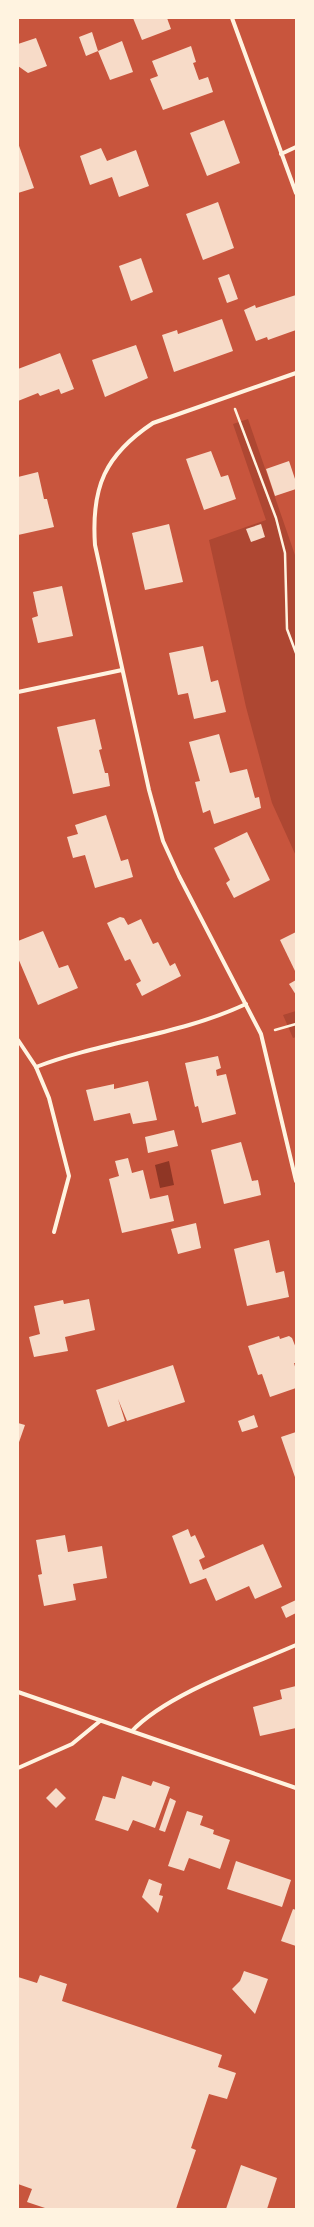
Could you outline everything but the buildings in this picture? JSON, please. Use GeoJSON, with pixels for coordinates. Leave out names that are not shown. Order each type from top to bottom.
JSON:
{"type":"FeatureCollection","features":[{"type":"Feature","properties":{"kind":"street"},"geometry":{"type":"LineString","coordinates":[[232,18],[296,193]]}},
{"type":"Feature","properties":{"kind":"street"},"geometry":{"type":"LineString","coordinates":[[282,154],[296,147]]}},
{"type":"Feature","properties":{"kind":"street"},"geometry":{"type":"LineString","coordinates":[[296,373],[153,423],[127,443],[111,461],[95,499],[93,522],[94,545],[149,790],[163,842],[207,932],[261,1034],[296,1181]]}},
{"type":"Feature","properties":{"kind":"street"},"geometry":{"type":"LineString","coordinates":[[18,692],[122,670]]}},
{"type":"Feature","properties":{"kind":"street"},"geometry":{"type":"LineString","coordinates":[[36,1067],[63,1057],[217,1017],[246,1004]]}},
{"type":"Feature","properties":{"kind":"street"},"geometry":{"type":"LineString","coordinates":[[18,1040],[36,1067],[49,1098],[69,1176],[54,1232]]}},
{"type":"Feature","properties":{"kind":"street"},"geometry":{"type":"LineString","coordinates":[[132,1731],[151,1716],[193,1691],[296,1645]]}},
{"type":"Feature","properties":{"kind":"street"},"geometry":{"type":"LineString","coordinates":[[18,1692],[296,1788]]}},
{"type":"Feature","properties":{"kind":"street"},"geometry":{"type":"LineString","coordinates":[[18,1768],[72,1744],[100,1721]]}},
{"type":"Feature","properties":{"kind":"path"},"geometry":{"type":"LineString","coordinates":[[230,395],[276,518],[285,553],[287,629],[296,653]]}},
{"type":"Feature","properties":{"kind":"path"},"geometry":{"type":"LineString","coordinates":[[261,1034],[296,1024]]}},
{"type":"Feature","properties":{"kind":"shaded area"},"geometry":{"type":"Polygon","coordinates":[[[248,419],[296,558],[296,856],[272,803],[246,707],[209,540],[266,520],[233,424],[248,419]]]}},
{"type":"Feature","properties":{"kind":"shaded area"},"geometry":{"type":"Polygon","coordinates":[[[296,1011],[296,1037],[293,1038],[283,1015],[296,1011]]]}},
{"type":"Feature","properties":{"kind":"shaded area"},"geometry":{"type":"Polygon","coordinates":[[[169,1161],[174,1185],[160,1188],[155,1165],[169,1161]]]}}]}
